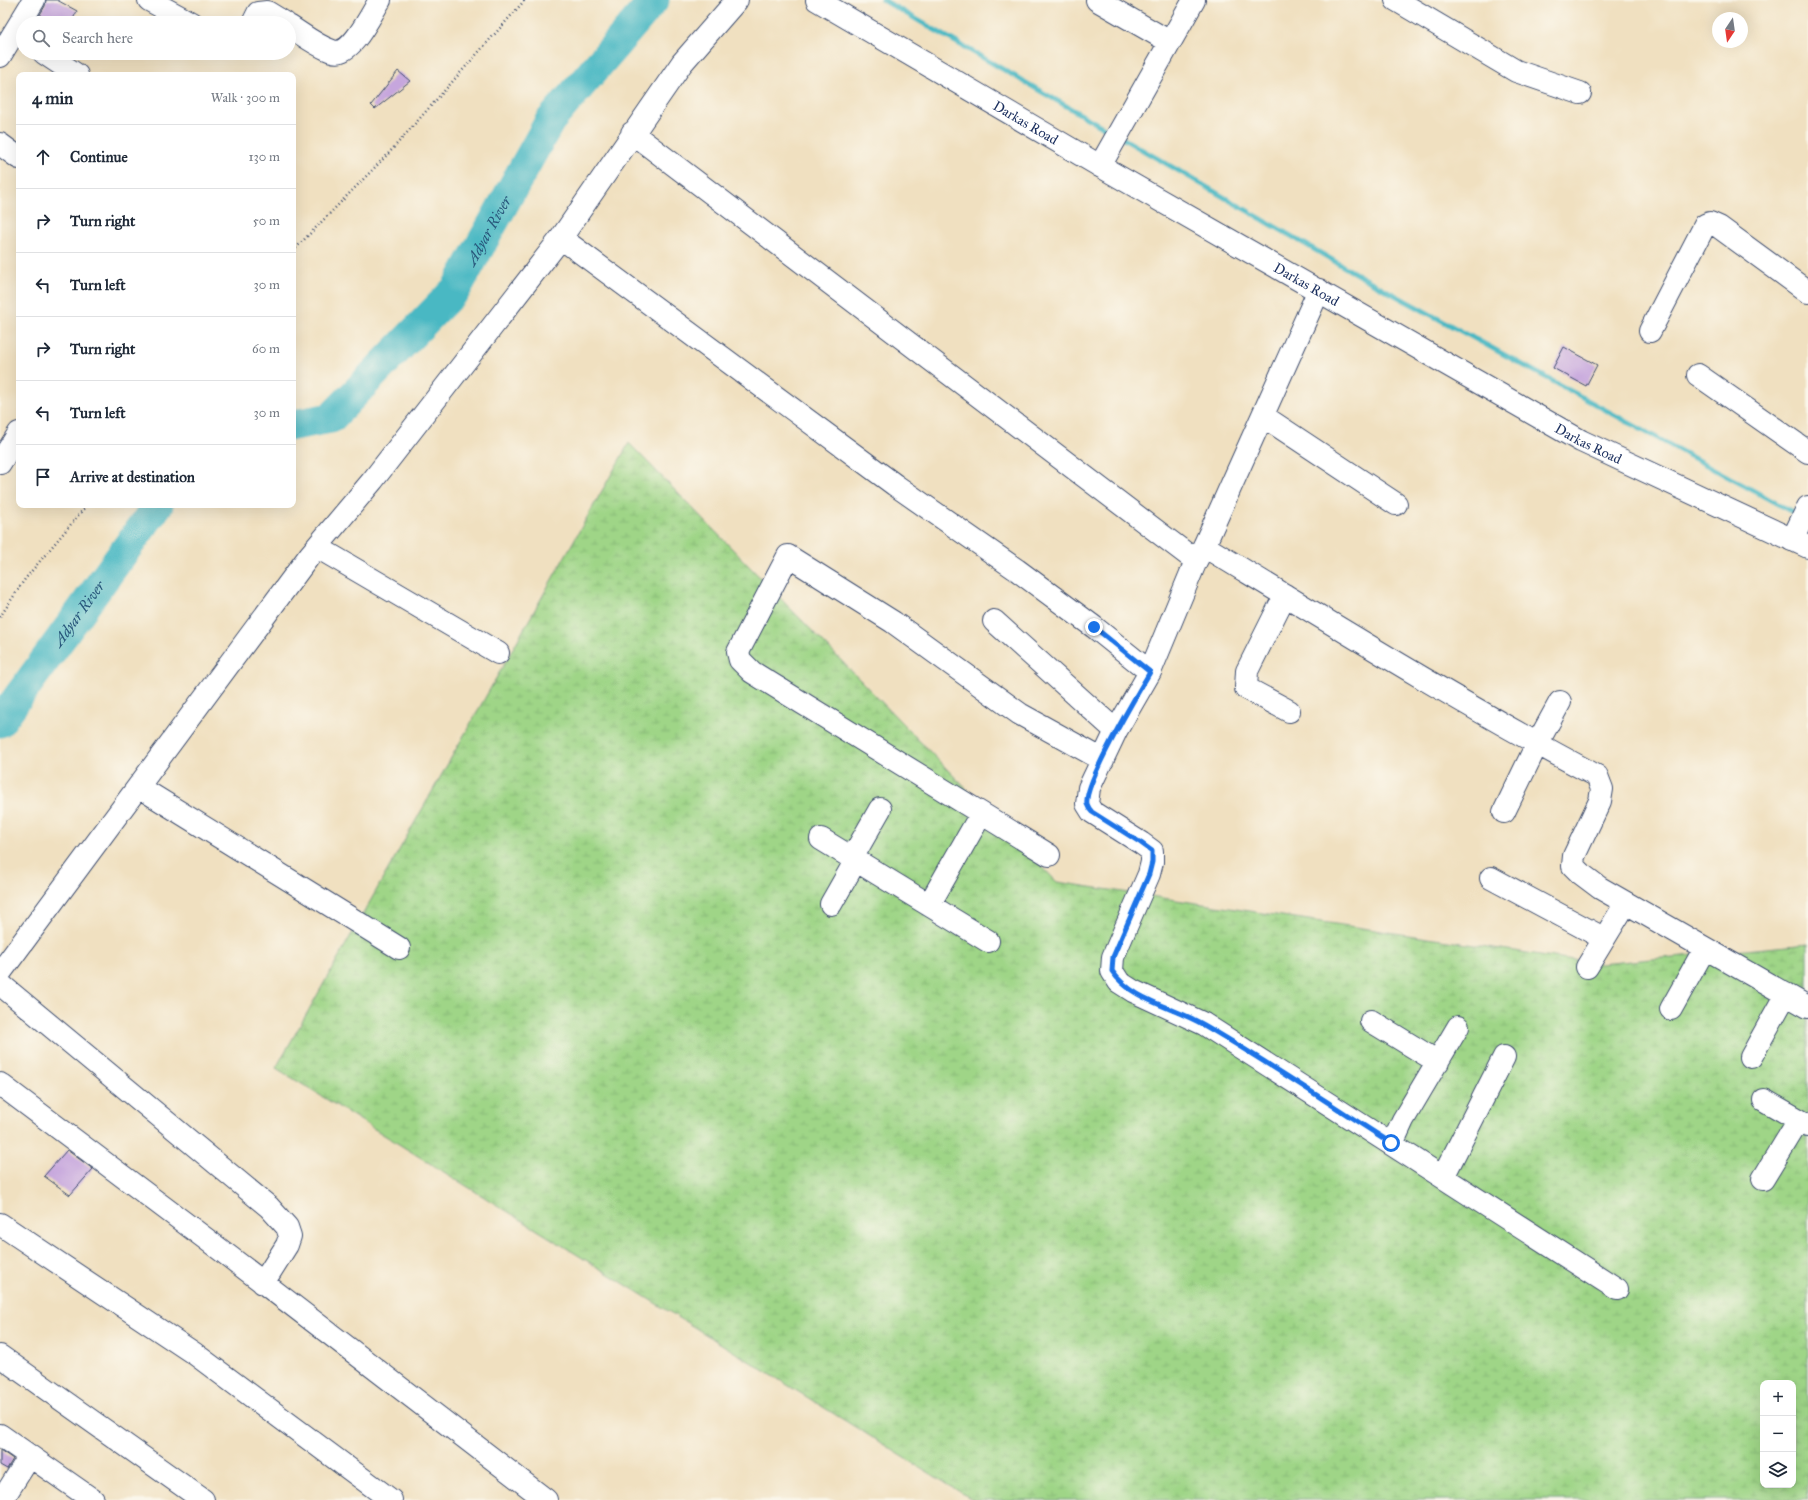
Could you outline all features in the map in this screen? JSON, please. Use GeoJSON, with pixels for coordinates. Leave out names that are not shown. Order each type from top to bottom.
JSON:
{"type":"FeatureCollection","features":[{"type":"Feature","properties":{"kind":"street"},"geometry":{"type":"LineString","coordinates":[[27,16],[34,0]]}},
{"type":"Feature","properties":{"kind":"street"},"geometry":{"type":"LineString","coordinates":[[149,0],[178,16]]}},
{"type":"Feature","properties":{"kind":"street"},"geometry":{"type":"LineString","coordinates":[[296,30],[323,47],[334,52],[343,52],[351,46],[380,0]]}},
{"type":"Feature","properties":{"kind":"street"},"geometry":{"type":"LineString","coordinates":[[0,973],[140,787],[317,547],[372,480],[561,238],[632,133],[682,63],[737,0]]}},
{"type":"Feature","properties":{"kind":"street","name":"Darkas Road"},"geometry":{"type":"LineString","coordinates":[[817,0],[1100,166],[1581,441],[1802,529]]}},
{"type":"Feature","properties":{"kind":"street"},"geometry":{"type":"LineString","coordinates":[[1097,0],[1170,42]]}},
{"type":"Feature","properties":{"kind":"street"},"geometry":{"type":"LineString","coordinates":[[1100,166],[1115,137],[1194,0]]}},
{"type":"Feature","properties":{"kind":"street"},"geometry":{"type":"LineString","coordinates":[[1396,0],[1516,71],[1580,93]]}},
{"type":"Feature","properties":{"kind":"street"},"geometry":{"type":"LineString","coordinates":[[0,56],[16,38]]}},
{"type":"Feature","properties":{"kind":"street"},"geometry":{"type":"LineString","coordinates":[[54,60],[72,72]]}},
{"type":"Feature","properties":{"kind":"street"},"geometry":{"type":"LineString","coordinates":[[632,133],[1200,554],[1285,595],[1368,646],[1537,744],[1597,776],[1602,789],[1600,802],[1574,856],[1573,866],[1590,881],[1626,903],[1808,1007]]}},
{"type":"Feature","properties":{"kind":"street"},"geometry":{"type":"LineString","coordinates":[[0,144],[16,156]]}},
{"type":"Feature","properties":{"kind":"street"},"geometry":{"type":"LineString","coordinates":[[1650,331],[1704,225],[1710,223],[1719,227],[1808,292]]}},
{"type":"Feature","properties":{"kind":"street"},"geometry":{"type":"LineString","coordinates":[[561,238],[895,486],[1017,570],[1094,627],[1150,672]]}},
{"type":"Feature","properties":{"kind":"street"},"geometry":{"type":"LineString","coordinates":[[1319,290],[1200,554],[1150,672],[1116,731],[1089,788],[1087,804],[1092,812],[1152,851],[1152,862],[1149,874],[1113,957],[1112,971],[1119,982],[1153,1002],[1175,1010],[1204,1024],[1617,1289]]}},
{"type":"Feature","properties":{"kind":"street"},"geometry":{"type":"LineString","coordinates":[[1698,375],[1808,452]]}},
{"type":"Feature","properties":{"kind":"street"},"geometry":{"type":"LineString","coordinates":[[1263,416],[1396,504]]}},
{"type":"Feature","properties":{"kind":"street"},"geometry":{"type":"LineString","coordinates":[[0,463],[16,438]]}},
{"type":"Feature","properties":{"kind":"street"},"geometry":{"type":"LineString","coordinates":[[317,547],[498,653]]}},
{"type":"Feature","properties":{"kind":"street"},"geometry":{"type":"LineString","coordinates":[[1048,856],[752,672],[740,660],[738,652],[788,556],[894,622],[1020,714],[1103,760]]}},
{"type":"Feature","properties":{"kind":"street"},"geometry":{"type":"LineString","coordinates":[[1285,595],[1247,671],[1246,688],[1289,711]]}},
{"type":"Feature","properties":{"kind":"street"},"geometry":{"type":"LineString","coordinates":[[994,620],[1116,731]]}},
{"type":"Feature","properties":{"kind":"street"},"geometry":{"type":"LineString","coordinates":[[1504,812],[1537,744],[1560,702]]}},
{"type":"Feature","properties":{"kind":"street"},"geometry":{"type":"LineString","coordinates":[[140,787],[400,948]]}},
{"type":"Feature","properties":{"kind":"street"},"geometry":{"type":"LineString","coordinates":[[831,904],[880,809]]}},
{"type":"Feature","properties":{"kind":"street"},"geometry":{"type":"LineString","coordinates":[[929,905],[981,814]]}},
{"type":"Feature","properties":{"kind":"street"},"geometry":{"type":"LineString","coordinates":[[821,838],[988,941]]}},
{"type":"Feature","properties":{"kind":"street"},"geometry":{"type":"LineString","coordinates":[[1491,878],[1603,938]]}},
{"type":"Feature","properties":{"kind":"street"},"geometry":{"type":"LineString","coordinates":[[1586,967],[1626,903]]}},
{"type":"Feature","properties":{"kind":"street"},"geometry":{"type":"LineString","coordinates":[[1671,1009],[1705,948]]}},
{"type":"Feature","properties":{"kind":"street"},"geometry":{"type":"LineString","coordinates":[[0,984],[269,1207],[287,1227],[290,1236],[287,1245],[263,1283]]}},
{"type":"Feature","properties":{"kind":"street"},"geometry":{"type":"LineString","coordinates":[[1751,1057],[1786,994]]}},
{"type":"Feature","properties":{"kind":"street"},"geometry":{"type":"LineString","coordinates":[[1371,1021],[1438,1062]]}},
{"type":"Feature","properties":{"kind":"street"},"geometry":{"type":"LineString","coordinates":[[1392,1144],[1403,1120],[1458,1027]]}},
{"type":"Feature","properties":{"kind":"street"},"geometry":{"type":"LineString","coordinates":[[1443,1177],[1504,1057]]}},
{"type":"Feature","properties":{"kind":"street"},"geometry":{"type":"LineString","coordinates":[[0,1084],[546,1500]]}},
{"type":"Feature","properties":{"kind":"street"},"geometry":{"type":"LineString","coordinates":[[1764,1100],[1804,1123],[1764,1179]]}},
{"type":"Feature","properties":{"kind":"street"},"geometry":{"type":"LineString","coordinates":[[0,1224],[195,1354],[391,1500]]}},
{"type":"Feature","properties":{"kind":"street"},"geometry":{"type":"LineString","coordinates":[[0,1356],[203,1500]]}},
{"type":"Feature","properties":{"kind":"street"},"geometry":{"type":"LineString","coordinates":[[0,1435],[93,1500]]}},
{"type":"Feature","properties":{"kind":"street"},"geometry":{"type":"LineString","coordinates":[[2,1500],[30,1456]]}},
{"type":"Feature","properties":{"kind":"path"},"geometry":{"type":"LineString","coordinates":[[296,248],[389,153],[525,0]]}},
{"type":"Feature","properties":{"kind":"path"},"geometry":{"type":"LineString","coordinates":[[0,617],[25,580],[85,508]]}},
{"type":"Feature","properties":{"kind":"green space"},"geometry":{"type":"Polygon","coordinates":[[[629,443],[1057,882],[1600,964],[1808,944],[1808,1500],[973,1500],[276,1068],[629,443]]]}},
{"type":"Feature","properties":{"kind":"building"},"geometry":{"type":"Polygon","coordinates":[[[46,0],[57,0],[77,11],[74,16],[39,16],[45,6],[46,0]]]}},
{"type":"Feature","properties":{"kind":"building"},"geometry":{"type":"Polygon","coordinates":[[[398,71],[410,81],[375,109],[371,105],[398,71]]]}},
{"type":"Feature","properties":{"kind":"building"},"geometry":{"type":"Polygon","coordinates":[[[1564,347],[1597,365],[1586,386],[1553,368],[1564,347]]]}},
{"type":"Feature","properties":{"kind":"building"},"geometry":{"type":"Polygon","coordinates":[[[67,1150],[93,1169],[70,1195],[44,1176],[67,1150]]]}},
{"type":"Feature","properties":{"kind":"building"},"geometry":{"type":"Polygon","coordinates":[[[0,1450],[13,1459],[7,1469],[0,1465],[0,1450]]]}},
{"type":"Feature","properties":{"kind":"waterway","name":"Adyar River"},"geometry":{"type":"LineString","coordinates":[[296,424],[331,418],[456,289],[550,121],[654,0]]}},
{"type":"Feature","properties":{"kind":"waterway"},"geometry":{"type":"LineString","coordinates":[[883,0],[1113,133]]}},
{"type":"Feature","properties":{"kind":"waterway"},"geometry":{"type":"LineString","coordinates":[[1122,138],[1360,276],[1798,515]]}},
{"type":"Feature","properties":{"kind":"waterway","name":"Adyar River"},"geometry":{"type":"LineString","coordinates":[[0,722],[156,508]]}},
{"type":"Feature","properties":{"kind":"route"},"geometry":{"type":"LineString","coordinates":[[1094,627],[1150,672],[1108,746],[1103,760],[1089,788],[1087,804],[1092,812],[1152,851],[1152,862],[1149,874],[1113,957],[1112,971],[1119,982],[1133,991],[1153,1002],[1175,1010],[1204,1024],[1391,1143]]}}]}
